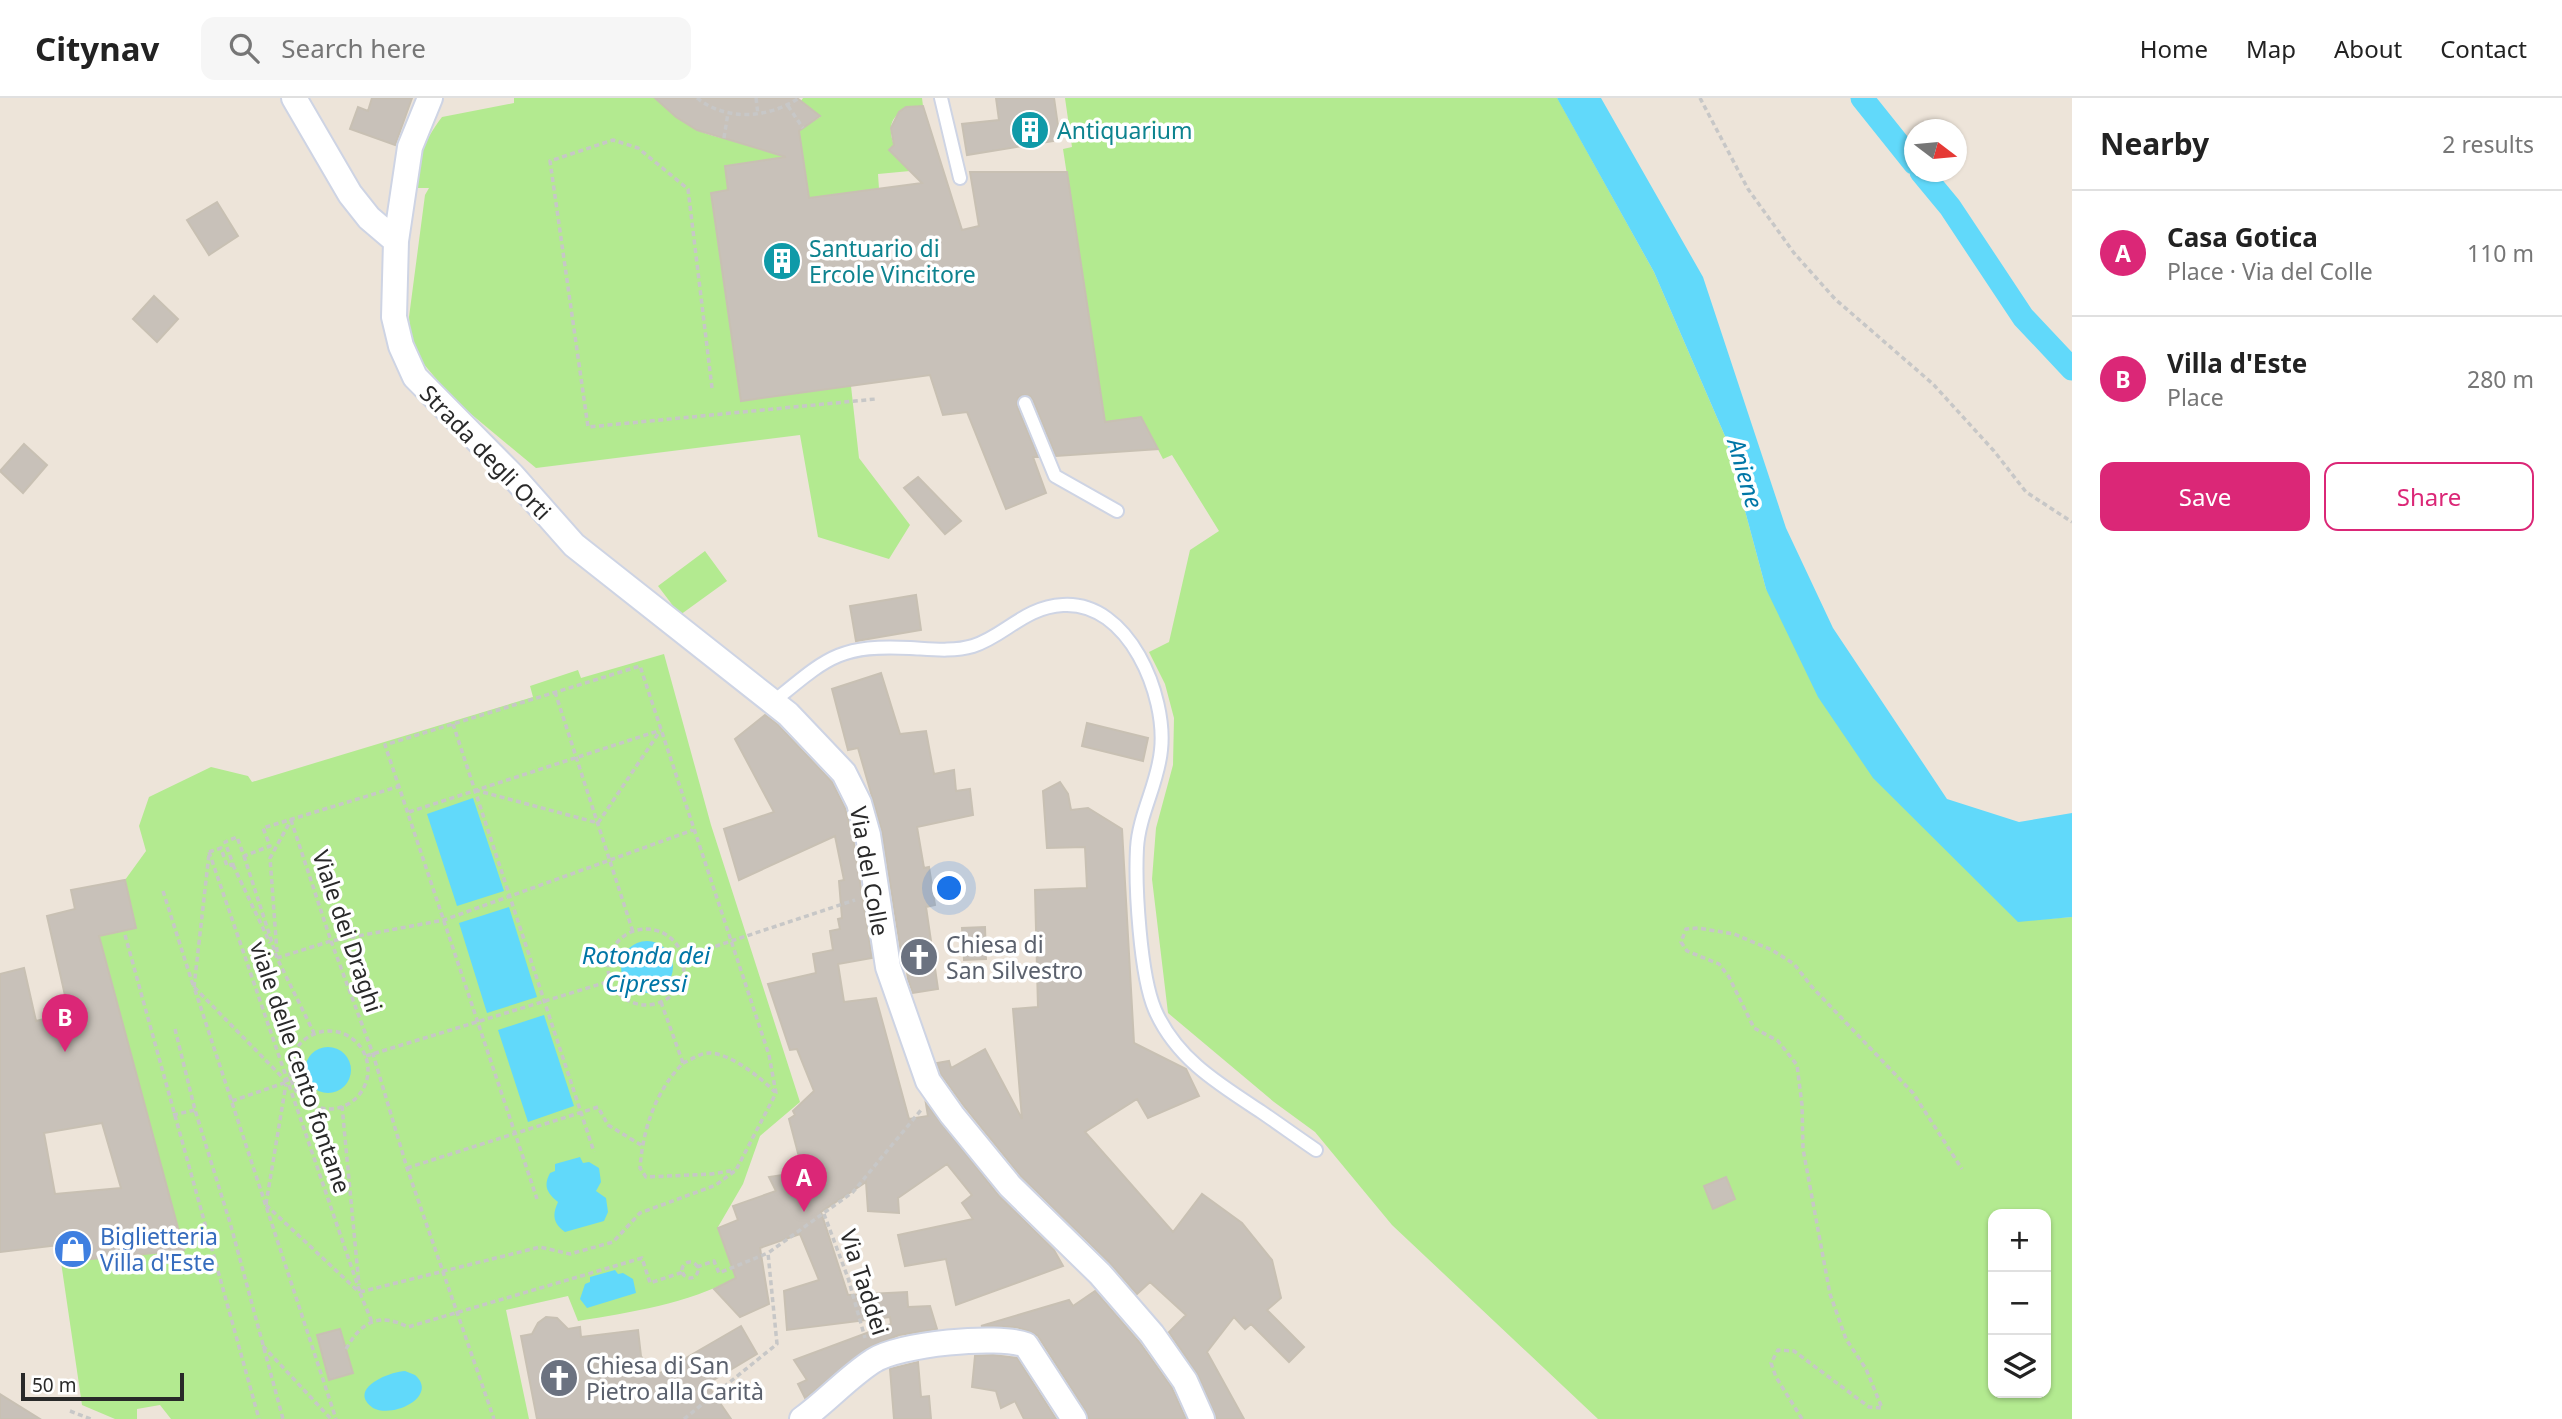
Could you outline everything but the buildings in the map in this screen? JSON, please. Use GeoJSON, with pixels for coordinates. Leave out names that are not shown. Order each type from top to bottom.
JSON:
{"type":"FeatureCollection","features":[{"type":"Feature","properties":{"kind":"street"},"geometry":{"type":"LineString","coordinates":[[294,98],[354,201],[396,241]]}},
{"type":"Feature","properties":{"kind":"street","name":"Strada degli Orti"},"geometry":{"type":"LineString","coordinates":[[430,98],[410,147],[396,241],[394,317],[401,346],[415,377],[512,475],[574,545],[615,578]]}},
{"type":"Feature","properties":{"kind":"street","name":"Via del Colle"},"geometry":{"type":"LineString","coordinates":[[615,578],[773,702],[809,734],[849,780],[865,824],[891,978],[923,1068],[936,1092],[1010,1186],[1100,1274],[1153,1334],[1185,1381],[1202,1419]]}},
{"type":"Feature","properties":{"kind":"street"},"geometry":{"type":"LineString","coordinates":[[802,1419],[872,1361],[889,1354],[956,1341],[1018,1342],[1026,1345],[1074,1419]]}},
{"type":"Feature","properties":{"kind":"lane"},"geometry":{"type":"LineString","coordinates":[[942,98],[960,178]]}},
{"type":"Feature","properties":{"kind":"lane"},"geometry":{"type":"LineString","coordinates":[[1025,403],[1055,476],[1117,511]]}},
{"type":"Feature","properties":{"kind":"lane"},"geometry":{"type":"LineString","coordinates":[[773,702],[820,664],[844,652],[876,647],[970,647],[1023,617],[1056,606],[1075,605],[1109,618],[1119,627],[1140,659],[1157,701],[1162,728],[1161,752],[1140,828],[1137,861],[1147,982],[1158,1016],[1169,1036],[1193,1064],[1316,1150]]}},
{"type":"Feature","properties":{"kind":"path"},"geometry":{"type":"LineString","coordinates":[[697,98],[728,113],[758,115],[788,106],[799,98]]}},
{"type":"Feature","properties":{"kind":"path"},"geometry":{"type":"LineString","coordinates":[[705,103],[708,98]]}},
{"type":"Feature","properties":{"kind":"path"},"geometry":{"type":"LineString","coordinates":[[756,98],[758,115]]}},
{"type":"Feature","properties":{"kind":"path"},"geometry":{"type":"LineString","coordinates":[[1700,98],[1748,190],[1794,253],[1827,290],[1933,384],[1994,451],[2026,492],[2072,522]]}},
{"type":"Feature","properties":{"kind":"path"},"geometry":{"type":"LineString","coordinates":[[788,106],[803,128]]}},
{"type":"Feature","properties":{"kind":"path"},"geometry":{"type":"LineString","coordinates":[[724,138],[728,113]]}},
{"type":"Feature","properties":{"kind":"path"},"geometry":{"type":"LineString","coordinates":[[712,388],[688,189],[638,148],[613,140],[550,161],[588,427],[876,400]]}},
{"type":"Feature","properties":{"kind":"path"},"geometry":{"type":"LineString","coordinates":[[360,1292],[540,1247],[570,1254],[613,1242],[640,1213],[716,1185],[736,1170],[776,1093],[769,1055],[640,666],[385,745],[537,1199]]}},
{"type":"Feature","properties":{"kind":"path"},"geometry":{"type":"LineString","coordinates":[[555,692],[633,932]]}},
{"type":"Feature","properties":{"kind":"path"},"geometry":{"type":"LineString","coordinates":[[453,724],[594,1152]]}},
{"type":"Feature","properties":{"kind":"path"},"geometry":{"type":"LineString","coordinates":[[409,811],[661,730]]}},
{"type":"Feature","properties":{"kind":"path"},"geometry":{"type":"LineString","coordinates":[[598,823],[661,730]]}},
{"type":"Feature","properties":{"kind":"path"},"geometry":{"type":"LineString","coordinates":[[244,856],[270,846],[263,828],[400,786]]}},
{"type":"Feature","properties":{"kind":"path"},"geometry":{"type":"LineString","coordinates":[[475,790],[598,823]]}},
{"type":"Feature","properties":{"kind":"path"},"geometry":{"type":"LineString","coordinates":[[277,958],[270,858],[291,820]]}},
{"type":"Feature","properties":{"kind":"path","name":"Viale dei Draghi"},"geometry":{"type":"LineString","coordinates":[[291,820],[331,941],[373,1054],[407,1168],[494,1419]]}},
{"type":"Feature","properties":{"kind":"path"},"geometry":{"type":"LineString","coordinates":[[277,958],[331,941],[444,920],[693,830]]}},
{"type":"Feature","properties":{"kind":"path"},"geometry":{"type":"LineString","coordinates":[[277,958],[237,837],[225,842],[233,864],[277,958],[314,1033]]}},
{"type":"Feature","properties":{"kind":"path"},"geometry":{"type":"LineString","coordinates":[[194,987],[209,852],[221,848],[227,866],[233,864]]}},
{"type":"Feature","properties":{"kind":"path","name":"viale delle cento fontane"},"geometry":{"type":"LineString","coordinates":[[209,852],[360,1292]]}},
{"type":"Feature","properties":{"kind":"path"},"geometry":{"type":"LineString","coordinates":[[163,891],[333,1419]]}},
{"type":"Feature","properties":{"kind":"path"},"geometry":{"type":"LineString","coordinates":[[682,958],[877,892]]}},
{"type":"Feature","properties":{"kind":"path"},"geometry":{"type":"LineString","coordinates":[[1802,1419],[1776,1377],[1771,1363],[1778,1350],[1794,1351],[1869,1407],[1882,1408],[1866,1369],[1846,1339],[1830,1294],[1803,1149],[1802,1105],[1797,1065],[1778,1041],[1754,1028],[1719,964],[1688,951],[1681,942],[1686,929],[1698,928],[1734,934],[1772,950],[1794,964],[1812,987],[1913,1093],[1962,1169]]}},
{"type":"Feature","properties":{"kind":"path"},"geometry":{"type":"LineString","coordinates":[[645,929],[658,931],[669,937],[682,958],[684,968],[677,989],[661,1002],[637,1005],[616,992],[610,981],[608,969],[614,946],[622,937],[633,932],[645,929]]}},
{"type":"Feature","properties":{"kind":"path"},"geometry":{"type":"LineString","coordinates":[[125,935],[259,1419]]}},
{"type":"Feature","properties":{"kind":"path"},"geometry":{"type":"LineString","coordinates":[[366,1056],[610,981]]}},
{"type":"Feature","properties":{"kind":"path"},"geometry":{"type":"LineString","coordinates":[[194,987],[287,1082]]}},
{"type":"Feature","properties":{"kind":"path"},"geometry":{"type":"LineString","coordinates":[[661,1002],[683,1063]]}},
{"type":"Feature","properties":{"kind":"path"},"geometry":{"type":"LineString","coordinates":[[175,1029],[195,1110],[231,1226],[283,1419]]}},
{"type":"Feature","properties":{"kind":"path"},"geometry":{"type":"LineString","coordinates":[[326,1030],[339,1032],[359,1045],[366,1056],[366,1080],[353,1101],[329,1109],[317,1107],[306,1101],[297,1091],[290,1069],[292,1058],[304,1039],[314,1033],[326,1030]]}},
{"type":"Feature","properties":{"kind":"path"},"geometry":{"type":"LineString","coordinates":[[736,1170],[712,1174],[646,1177],[640,1168],[642,1145],[657,1099],[668,1079],[683,1063],[706,1053],[723,1055],[758,1076],[776,1093]]}},
{"type":"Feature","properties":{"kind":"path"},"geometry":{"type":"LineString","coordinates":[[232,1101],[287,1082]]}},
{"type":"Feature","properties":{"kind":"path"},"geometry":{"type":"LineString","coordinates":[[265,1205],[287,1082]]}},
{"type":"Feature","properties":{"kind":"path"},"geometry":{"type":"LineString","coordinates":[[697,1267],[714,1261],[719,1273],[768,1253],[824,1214],[853,1192],[936,1092]]}},
{"type":"Feature","properties":{"kind":"path"},"geometry":{"type":"LineString","coordinates":[[342,1106],[360,1292],[372,1322]]}},
{"type":"Feature","properties":{"kind":"path"},"geometry":{"type":"LineString","coordinates":[[407,1168],[598,1107],[608,1125],[642,1145]]}},
{"type":"Feature","properties":{"kind":"path"},"geometry":{"type":"LineString","coordinates":[[173,1115],[195,1110]]}},
{"type":"Feature","properties":{"kind":"path"},"geometry":{"type":"LineString","coordinates":[[265,1205],[360,1292]]}},
{"type":"Feature","properties":{"kind":"path","name":"Via Taddei"},"geometry":{"type":"LineString","coordinates":[[824,1214],[848,1278],[872,1361]]}},
{"type":"Feature","properties":{"kind":"path"},"geometry":{"type":"LineString","coordinates":[[684,1419],[777,1344],[768,1253]]}},
{"type":"Feature","properties":{"kind":"path"},"geometry":{"type":"LineString","coordinates":[[346,1349],[356,1333],[372,1322],[393,1319],[408,1327],[642,1258],[650,1283],[683,1272]]}},
{"type":"Feature","properties":{"kind":"path"},"geometry":{"type":"LineString","coordinates":[[683,1272],[687,1263],[692,1262],[697,1267]]}},
{"type":"Feature","properties":{"kind":"path"},"geometry":{"type":"LineString","coordinates":[[683,1272],[688,1277],[693,1277],[697,1267]]}},
{"type":"Feature","properties":{"kind":"path"},"geometry":{"type":"LineString","coordinates":[[263,1346],[333,1419]]}},
{"type":"Feature","properties":{"kind":"path"},"geometry":{"type":"LineString","coordinates":[[70,1411],[91,1419]]}},
{"type":"Feature","properties":{"kind":"green space"},"geometry":{"type":"Polygon","coordinates":[[[514,98],[655,98],[694,128],[725,139],[742,140],[775,137],[820,117],[801,101],[803,98],[922,98],[923,106],[901,112],[892,122],[891,128],[894,145],[890,151],[910,171],[878,174],[879,189],[832,229],[725,167],[728,190],[851,386],[859,458],[910,525],[889,559],[818,537],[800,435],[536,468],[453,399],[417,356],[411,338],[409,317],[425,195],[429,188],[417,188],[423,150],[442,117],[514,103],[514,98]]]}},
{"type":"Feature","properties":{"kind":"green space"},"geometry":{"type":"Polygon","coordinates":[[[1065,98],[1557,98],[1654,272],[1725,436],[1766,589],[2018,921],[2072,917],[2072,1419],[1598,1419],[1392,1225],[1315,1132],[1274,1102],[1168,1013],[1152,879],[1156,828],[1173,765],[1174,718],[1165,684],[1149,652],[1169,642],[1190,550],[1219,531],[1172,455],[1163,459],[1141,417],[1105,422],[1063,149],[1072,147],[1065,98]]]}},
{"type":"Feature","properties":{"kind":"green space"},"geometry":{"type":"Polygon","coordinates":[[[705,551],[727,581],[680,615],[658,586],[705,551]]]}},
{"type":"Feature","properties":{"kind":"green space"},"geometry":{"type":"Polygon","coordinates":[[[664,654],[711,825],[800,1102],[760,1136],[743,1184],[718,1227],[736,1278],[678,1301],[578,1321],[568,1296],[506,1310],[529,1419],[171,1419],[160,1405],[137,1409],[137,1419],[115,1419],[82,1405],[61,1262],[184,1250],[99,936],[136,928],[125,880],[146,851],[139,826],[149,797],[211,767],[248,776],[252,782],[533,697],[530,686],[578,670],[581,678],[664,654]]]}},
{"type":"Feature","properties":{"kind":"water","name":"Aniene"},"geometry":{"type":"Polygon","coordinates":[[[1557,98],[1601,98],[1703,277],[1786,528],[1833,628],[1947,799],[2019,822],[2072,813],[2072,917],[2018,922],[1873,778],[1818,697],[1766,589],[1725,436],[1654,272],[1557,98]]]}},
{"type":"Feature","properties":{"kind":"water"},"geometry":{"type":"Polygon","coordinates":[[[473,798],[504,891],[457,906],[427,814],[473,798]]]}},
{"type":"Feature","properties":{"kind":"water"},"geometry":{"type":"Polygon","coordinates":[[[509,907],[537,997],[487,1013],[459,923],[509,907]]]}},
{"type":"Feature","properties":{"kind":"water","name":"Rotonda dei Cipressi"},"geometry":{"type":"Polygon","coordinates":[[[647,941],[666,948],[673,967],[666,986],[647,993],[628,986],[621,967],[628,948],[647,941]]]}},
{"type":"Feature","properties":{"kind":"water"},"geometry":{"type":"Polygon","coordinates":[[[544,1015],[574,1106],[528,1122],[498,1030],[544,1015]]]}},
{"type":"Feature","properties":{"kind":"water"},"geometry":{"type":"Polygon","coordinates":[[[328,1047],[337,1048],[344,1054],[350,1061],[350,1079],[344,1086],[337,1092],[328,1093],[319,1092],[312,1086],[306,1079],[305,1070],[306,1061],[312,1054],[319,1048],[328,1047]]]}},
{"type":"Feature","properties":{"kind":"water"},"geometry":{"type":"Polygon","coordinates":[[[580,1157],[583,1163],[589,1162],[599,1168],[601,1182],[596,1191],[606,1198],[608,1212],[604,1221],[565,1232],[556,1222],[554,1215],[558,1202],[549,1192],[547,1182],[550,1173],[555,1171],[555,1164],[580,1157]]]}},
{"type":"Feature","properties":{"kind":"water"},"geometry":{"type":"Polygon","coordinates":[[[615,1270],[618,1274],[623,1273],[633,1279],[636,1293],[587,1308],[580,1299],[590,1277],[615,1270]]]}},
{"type":"Feature","properties":{"kind":"water"},"geometry":{"type":"Polygon","coordinates":[[[405,1371],[415,1375],[421,1383],[422,1391],[418,1398],[402,1408],[382,1411],[373,1408],[366,1401],[364,1395],[372,1383],[405,1371]]]}},
{"type":"Feature","properties":{"kind":"waterway"},"geometry":{"type":"LineString","coordinates":[[1862,98],[1904,150]]}},
{"type":"Feature","properties":{"kind":"waterway"},"geometry":{"type":"LineString","coordinates":[[1929,182],[1950,207],[2023,317],[2072,369]]}},
{"type":"Feature","properties":{"kind":"place","name":"Antiquarium"},"geometry":{"type":"Point","coordinates":[1030,130]}},
{"type":"Feature","properties":{"kind":"place","name":"Santuario di Ercole Vincitore"},"geometry":{"type":"Point","coordinates":[782,261]}},
{"type":"Feature","properties":{"kind":"place","name":"Chiesa di San Silvestro"},"geometry":{"type":"Point","coordinates":[919,957]}},
{"type":"Feature","properties":{"kind":"place","name":"Villa d'Este"},"geometry":{"type":"Point","coordinates":[65,1052]}},
{"type":"Feature","properties":{"kind":"place","name":"Casa Gotica"},"geometry":{"type":"Point","coordinates":[804,1212]}},
{"type":"Feature","properties":{"kind":"place","name":"Biglietteria Villa d'Este"},"geometry":{"type":"Point","coordinates":[73,1249]}},
{"type":"Feature","properties":{"kind":"place","name":"Chiesa di San Pietro alla Carità"},"geometry":{"type":"Point","coordinates":[559,1378]}}]}
